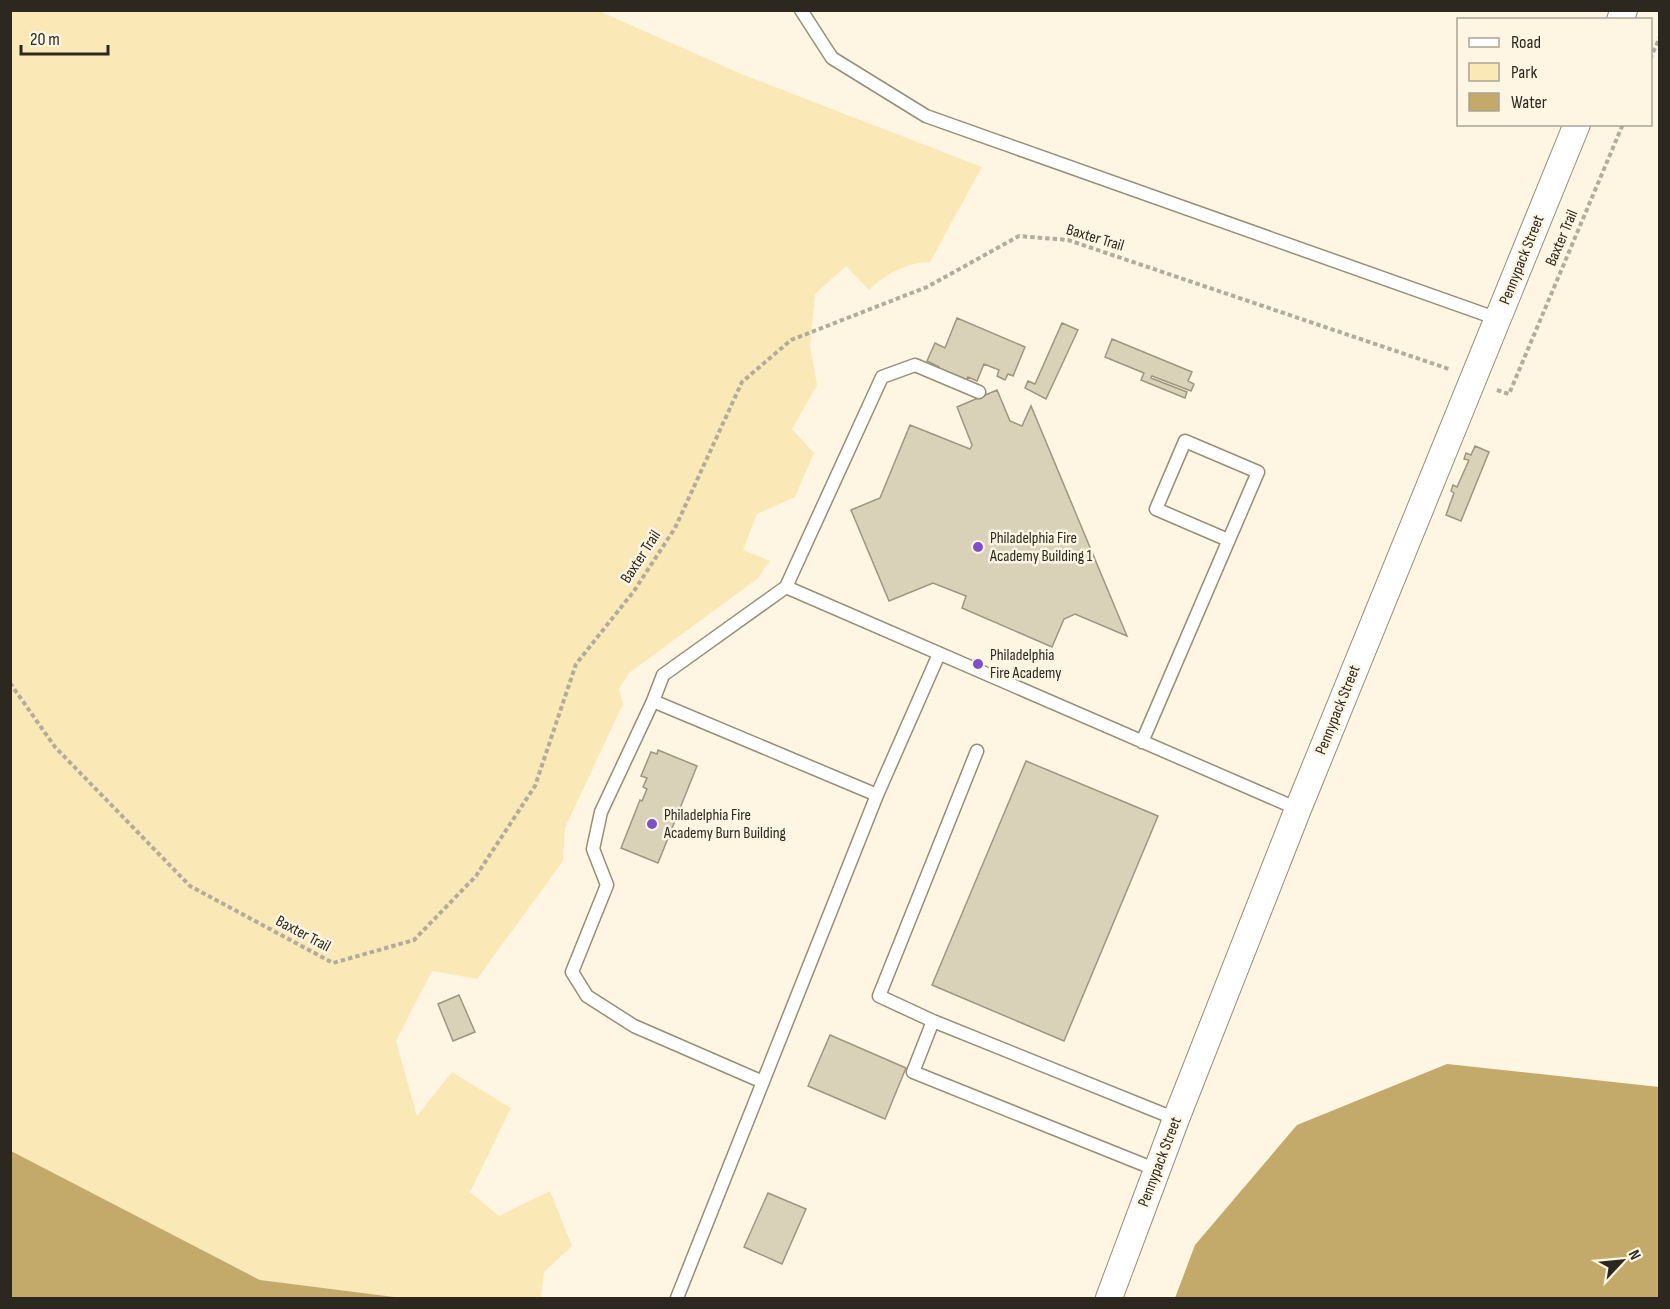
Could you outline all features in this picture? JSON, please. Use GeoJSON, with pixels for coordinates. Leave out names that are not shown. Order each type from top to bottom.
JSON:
{"type":"FeatureCollection","features":[{"type":"Feature","properties":{"kind":"street","name":"Pennypack Street"},"geometry":{"type":"LineString","coordinates":[[1109,1299],[1176,1119],[1298,809],[1576,126]]}},
{"type":"Feature","properties":{"kind":"lane"},"geometry":{"type":"LineString","coordinates":[[801,10],[832,58],[927,116],[1498,319]]}},
{"type":"Feature","properties":{"kind":"lane"},"geometry":{"type":"LineString","coordinates":[[763,1082],[634,1026],[587,996],[572,972],[607,885],[593,849],[601,812],[654,700],[663,675],[786,587],[882,378],[915,364],[979,392]]}},
{"type":"Feature","properties":{"kind":"lane"},"geometry":{"type":"LineString","coordinates":[[1142,742],[1258,472],[1185,441],[1156,509],[1228,540]]}},
{"type":"Feature","properties":{"kind":"lane"},"geometry":{"type":"LineString","coordinates":[[786,587],[1298,809]]}},
{"type":"Feature","properties":{"kind":"lane"},"geometry":{"type":"LineString","coordinates":[[677,1299],[877,795],[939,654]]}},
{"type":"Feature","properties":{"kind":"lane"},"geometry":{"type":"LineString","coordinates":[[654,700],[877,795]]}},
{"type":"Feature","properties":{"kind":"lane"},"geometry":{"type":"LineString","coordinates":[[977,751],[879,996],[933,1021],[1176,1119]]}},
{"type":"Feature","properties":{"kind":"lane"},"geometry":{"type":"LineString","coordinates":[[933,1021],[913,1072],[1157,1170]]}},
{"type":"Feature","properties":{"kind":"path"},"geometry":{"type":"LineString","coordinates":[[1652,54],[1659,37]]}},
{"type":"Feature","properties":{"kind":"path","name":"Baxter Trail"},"geometry":{"type":"LineString","coordinates":[[1509,394],[1622,126]]}},
{"type":"Feature","properties":{"kind":"path","name":"Baxter Trail"},"geometry":{"type":"LineString","coordinates":[[10,683],[55,747],[190,886],[333,963],[414,940],[476,876],[535,786],[576,664],[634,591],[675,528],[742,382],[791,340],[927,287],[1019,236],[1068,240],[1448,369]]}},
{"type":"Feature","properties":{"kind":"green space"},"geometry":{"type":"Polygon","coordinates":[[[10,11],[599,11],[739,73],[982,167],[930,262],[913,264],[897,270],[869,290],[846,266],[815,294],[810,346],[817,385],[792,429],[814,453],[795,497],[757,514],[743,550],[770,561],[757,579],[629,673],[619,689],[623,704],[565,828],[563,861],[477,979],[432,971],[396,1041],[417,1116],[452,1072],[511,1108],[470,1192],[499,1216],[550,1191],[572,1246],[544,1272],[541,1298],[402,1298],[260,1280],[11,1151],[10,11]]]}},
{"type":"Feature","properties":{"kind":"water"},"geometry":{"type":"Polygon","coordinates":[[[1447,1064],[1659,1087],[1659,1298],[1175,1298],[1195,1245],[1297,1125],[1447,1064]]]}},
{"type":"Feature","properties":{"kind":"water"},"geometry":{"type":"Polygon","coordinates":[[[11,1151],[260,1280],[402,1298],[11,1298],[11,1151]]]}},
{"type":"Feature","properties":{"kind":"building"},"geometry":{"type":"Polygon","coordinates":[[[957,318],[1025,347],[1013,376],[1008,374],[1005,380],[997,376],[999,370],[984,364],[977,381],[968,377],[966,382],[938,370],[939,367],[927,361],[935,343],[945,348],[957,318]]]}},
{"type":"Feature","properties":{"kind":"building"},"geometry":{"type":"Polygon","coordinates":[[[1062,323],[1078,330],[1046,399],[1025,388],[1028,381],[1035,384],[1062,323]]]}},
{"type":"Feature","properties":{"kind":"building"},"geometry":{"type":"Polygon","coordinates":[[[1112,339],[1192,372],[1188,381],[1194,384],[1191,391],[1152,376],[1151,378],[1187,392],[1185,398],[1141,380],[1144,373],[1105,357],[1112,339]]]}},
{"type":"Feature","properties":{"kind":"building","name":"Philadelphia Fire Academy Building 1"},"geometry":{"type":"Polygon","coordinates":[[[997,390],[1010,421],[1022,426],[1031,406],[1127,636],[1075,614],[1064,619],[1052,647],[962,608],[966,596],[933,583],[889,601],[851,510],[880,498],[910,425],[970,449],[972,445],[957,407],[997,390]]]}},
{"type":"Feature","properties":{"kind":"building"},"geometry":{"type":"Polygon","coordinates":[[[1475,446],[1489,452],[1461,521],[1446,515],[1454,493],[1451,491],[1453,485],[1457,487],[1469,460],[1464,459],[1466,453],[1471,455],[1475,446]]]}},
{"type":"Feature","properties":{"kind":"building","name":"Philadelphia Fire Academy Burn Building"},"geometry":{"type":"Polygon","coordinates":[[[658,750],[697,766],[658,863],[621,848],[640,800],[642,801],[647,789],[643,787],[647,778],[641,776],[651,752],[657,754],[658,750]]]}},
{"type":"Feature","properties":{"kind":"building"},"geometry":{"type":"Polygon","coordinates":[[[1026,761],[1158,816],[1064,1041],[932,985],[1026,761]]]}},
{"type":"Feature","properties":{"kind":"building"},"geometry":{"type":"Polygon","coordinates":[[[459,995],[475,1032],[453,1041],[438,1004],[459,995]]]}},
{"type":"Feature","properties":{"kind":"building"},"geometry":{"type":"Polygon","coordinates":[[[830,1035],[906,1068],[885,1119],[808,1086],[830,1035]]]}},
{"type":"Feature","properties":{"kind":"building"},"geometry":{"type":"Polygon","coordinates":[[[768,1193],[806,1209],[782,1264],[744,1247],[768,1193]]]}},
{"type":"Feature","properties":{"kind":"place","name":"Philadelphia Fire Academy Building 1"},"geometry":{"type":"Point","coordinates":[978,547]}},
{"type":"Feature","properties":{"kind":"place","name":"Philadelphia Fire Academy"},"geometry":{"type":"Point","coordinates":[978,664]}},
{"type":"Feature","properties":{"kind":"place","name":"Philadelphia Fire Academy Burn Building"},"geometry":{"type":"Point","coordinates":[652,824]}}]}
